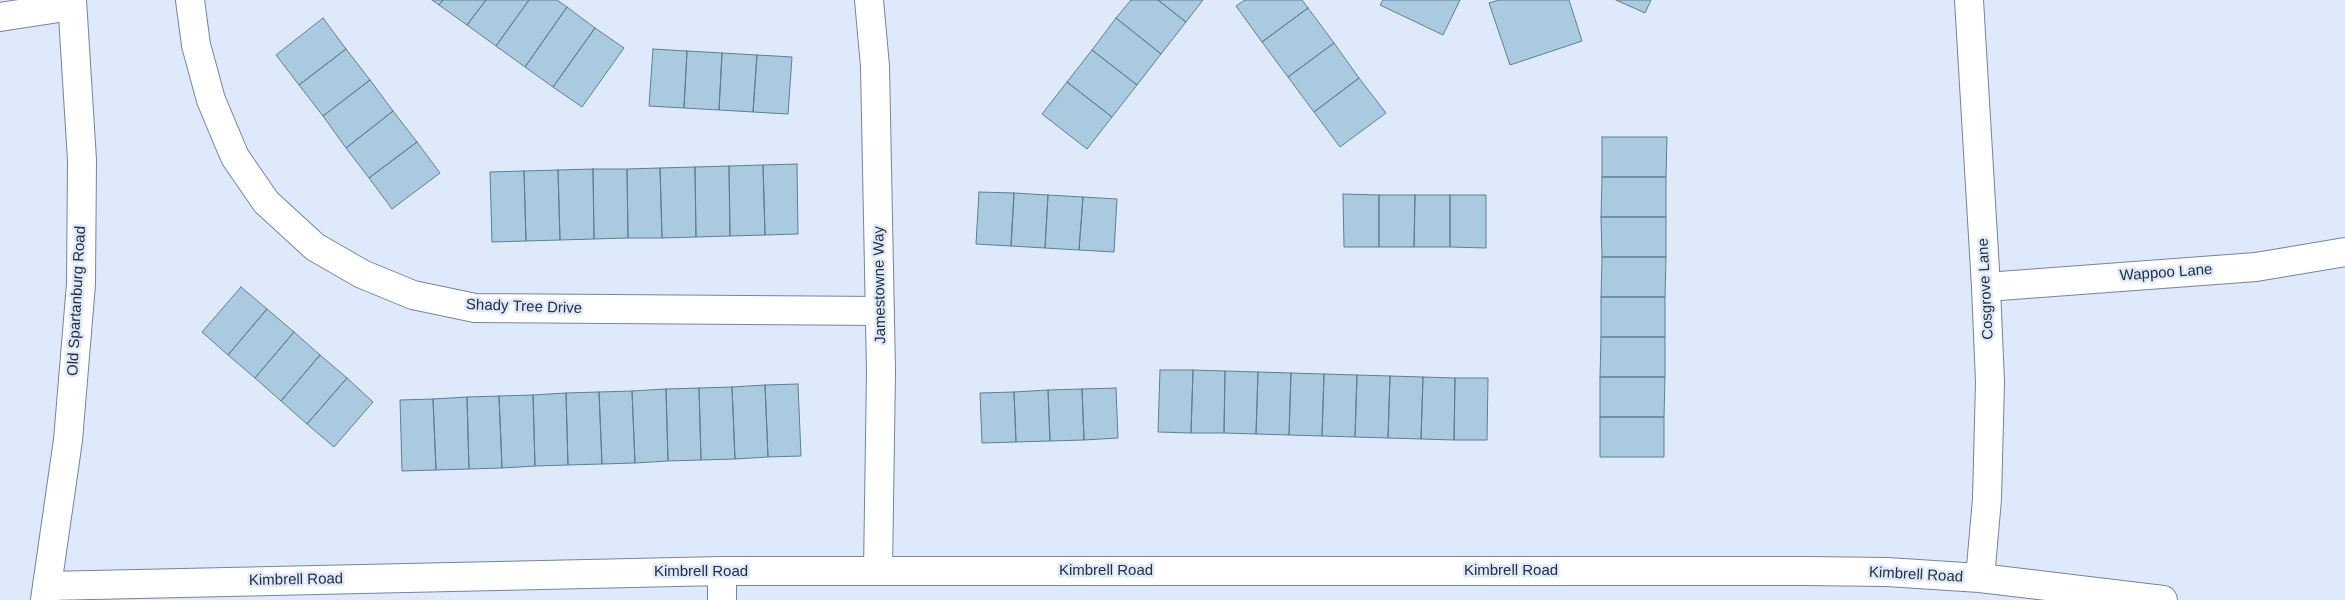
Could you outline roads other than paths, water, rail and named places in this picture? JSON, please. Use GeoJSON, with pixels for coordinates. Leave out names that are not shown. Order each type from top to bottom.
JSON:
{"type":"FeatureCollection","features":[{"type":"Feature","properties":{"kind":"street","name":"Shady Tree Drive"},"geometry":{"type":"LineString","coordinates":[[190,0],[196,45],[211,100],[235,157],[266,202],[315,247],[362,274],[413,296],[475,308],[880,312]]}},
{"type":"Feature","properties":{"kind":"street","name":"Jamestowne Way"},"geometry":{"type":"LineString","coordinates":[[869,0],[875,66],[881,371],[878,571]]}},
{"type":"Feature","properties":{"kind":"street","name":"Cosgrove Lane"},"geometry":{"type":"LineString","coordinates":[[1969,0],[1990,382],[1987,499],[1980,578]]}},
{"type":"Feature","properties":{"kind":"street"},"geometry":{"type":"LineString","coordinates":[[0,17],[72,3]]}},
{"type":"Feature","properties":{"kind":"street","name":"Old Spartanburg Road"},"geometry":{"type":"LineString","coordinates":[[46,593],[68,440],[81,284],[82,160],[72,3]]}},
{"type":"Feature","properties":{"kind":"street","name":"Wappoo Lane"},"geometry":{"type":"LineString","coordinates":[[1986,287],[2256,267],[2345,252]]}},
{"type":"Feature","properties":{"kind":"street"},"geometry":{"type":"LineString","coordinates":[[722,571],[722,600]]}},
{"type":"Feature","properties":{"kind":"street","name":"Kimbrell Road"},"geometry":{"type":"LineString","coordinates":[[46,593],[421,588],[722,571],[1805,571],[1887,572],[1980,578],[2163,600]]}}]}
